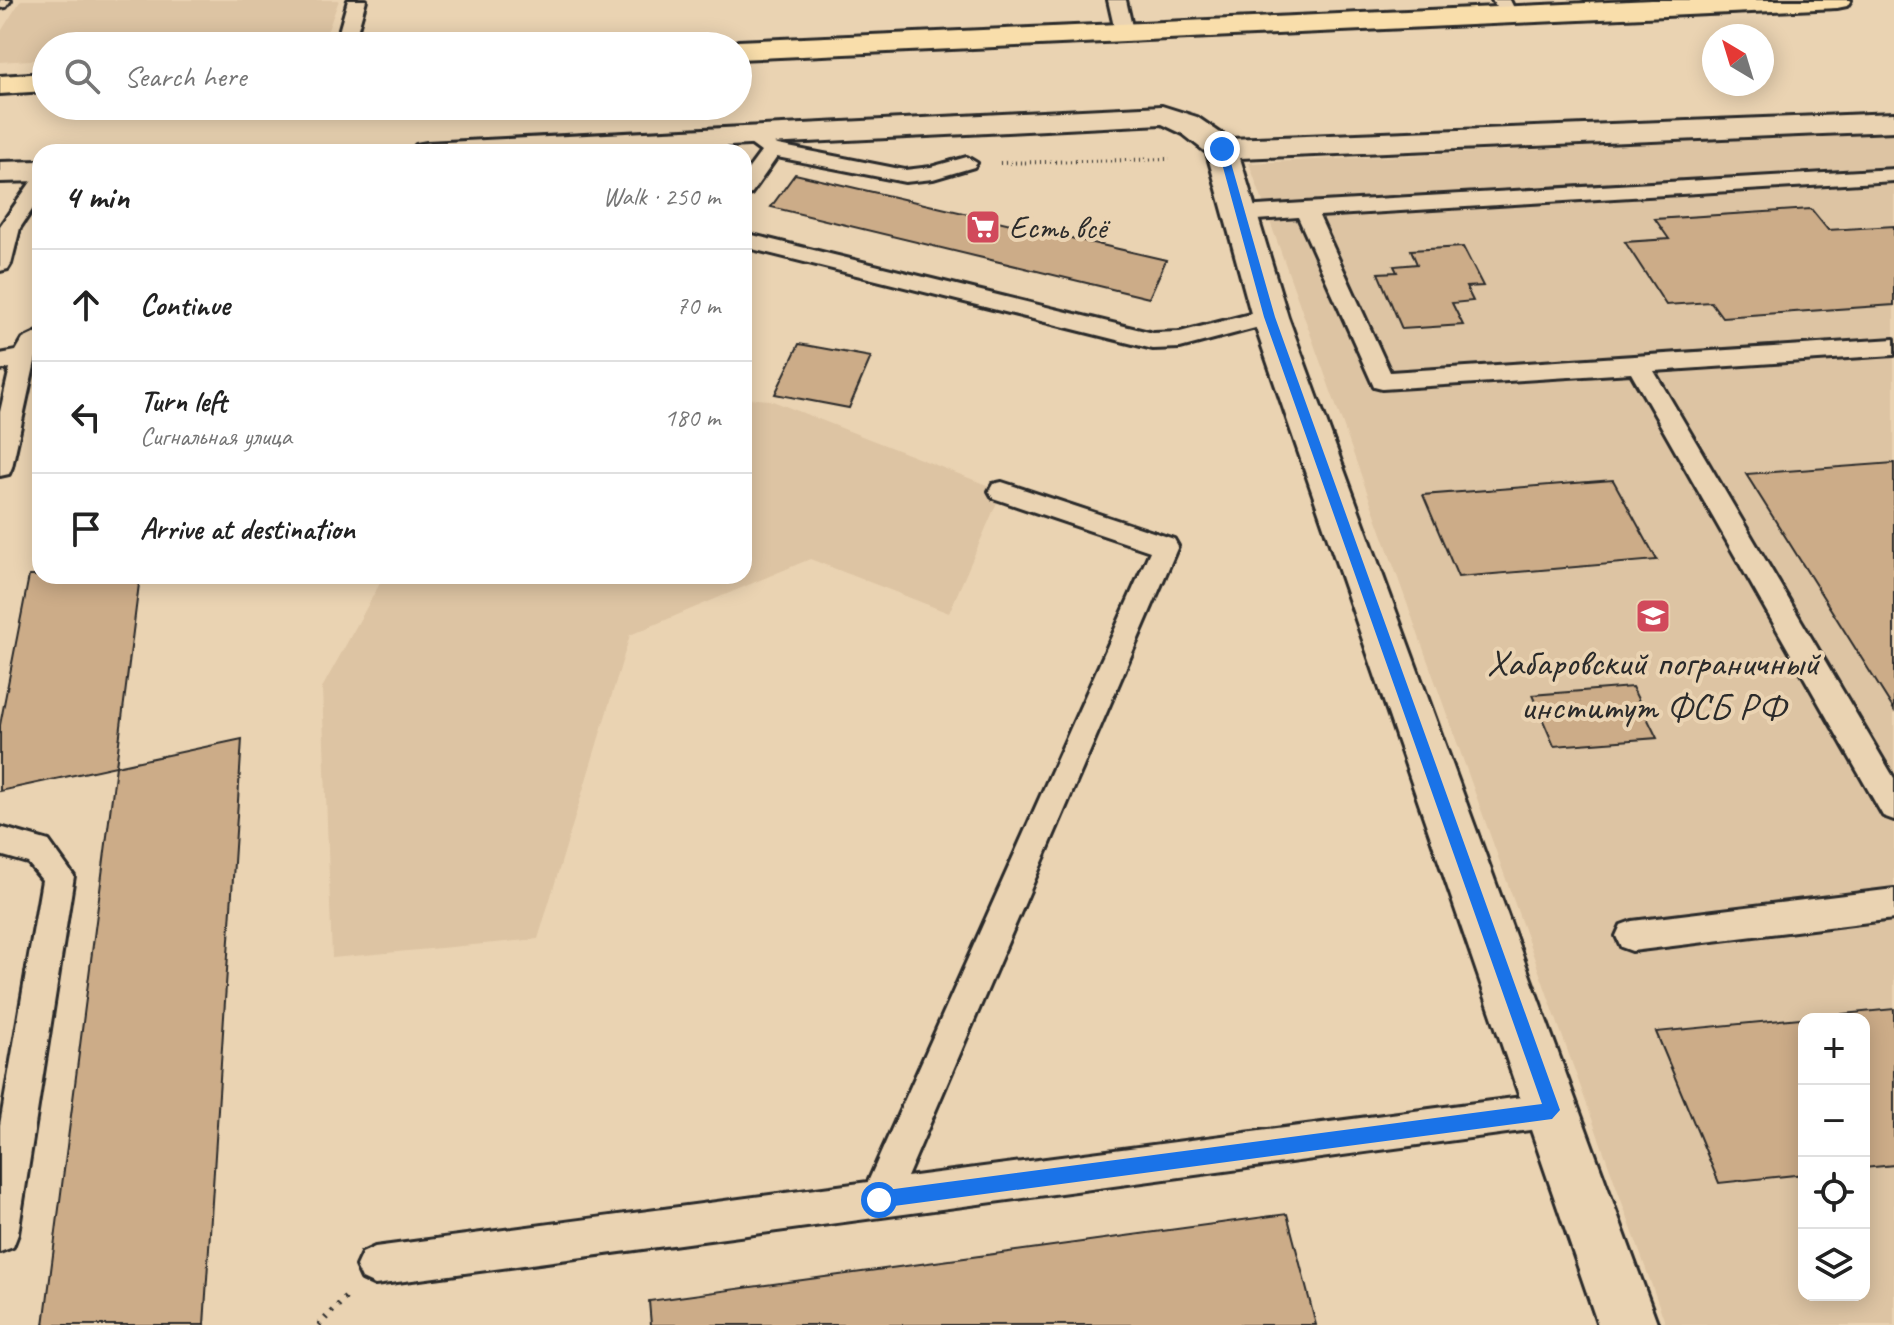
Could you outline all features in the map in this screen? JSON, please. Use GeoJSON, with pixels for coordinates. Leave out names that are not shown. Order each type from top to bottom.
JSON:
{"type":"FeatureCollection","features":[{"type":"Feature","properties":{"kind":"highway"},"geometry":{"type":"LineString","coordinates":[[752,49],[1124,31],[1504,7],[1837,0]]}},
{"type":"Feature","properties":{"kind":"highway"},"geometry":{"type":"LineString","coordinates":[[0,85],[32,83]]}},
{"type":"Feature","properties":{"kind":"street"},"geometry":{"type":"LineString","coordinates":[[723,144],[1162,115],[1192,125],[1224,153],[1270,317],[1628,1325]]}},
{"type":"Feature","properties":{"kind":"street"},"geometry":{"type":"LineString","coordinates":[[1224,153],[1894,122]]}},
{"type":"Feature","properties":{"kind":"street"},"geometry":{"type":"LineString","coordinates":[[0,172],[32,171]]}},
{"type":"Feature","properties":{"kind":"lane"},"geometry":{"type":"LineString","coordinates":[[348,32],[357,0]]}},
{"type":"Feature","properties":{"kind":"lane"},"geometry":{"type":"LineString","coordinates":[[1117,0],[1124,31]]}},
{"type":"Feature","properties":{"kind":"lane"},"geometry":{"type":"LineString","coordinates":[[752,166],[760,143],[905,176],[933,173],[967,163]]}},
{"type":"Feature","properties":{"kind":"lane"},"geometry":{"type":"LineString","coordinates":[[1242,214],[1894,175]]}},
{"type":"Feature","properties":{"kind":"lane"},"geometry":{"type":"LineString","coordinates":[[0,264],[4,229],[32,193]]}},
{"type":"Feature","properties":{"kind":"lane"},"geometry":{"type":"LineString","coordinates":[[1305,209],[1382,381],[1894,347]]}},
{"type":"Feature","properties":{"kind":"lane"},"geometry":{"type":"LineString","coordinates":[[752,242],[1153,341],[1180,340],[1270,317]]}},
{"type":"Feature","properties":{"kind":"lane"},"geometry":{"type":"LineString","coordinates":[[0,362],[32,348]]}},
{"type":"Feature","properties":{"kind":"lane"},"geometry":{"type":"LineString","coordinates":[[0,467],[32,348]]}},
{"type":"Feature","properties":{"kind":"lane"},"geometry":{"type":"LineString","coordinates":[[1638,364],[1894,806]]}},
{"type":"Feature","properties":{"kind":"lane"},"geometry":{"type":"LineString","coordinates":[[879,1200],[1165,546],[1002,491]]}},
{"type":"Feature","properties":{"kind":"lane"},"geometry":{"type":"LineString","coordinates":[[0,841],[38,851],[58,876],[0,1234]]}},
{"type":"Feature","properties":{"kind":"lane"},"geometry":{"type":"LineString","coordinates":[[1632,936],[1894,904]]}},
{"type":"Feature","properties":{"kind":"lane"},"geometry":{"type":"LineString","coordinates":[[375,1266],[1552,1110]]}},
{"type":"Feature","properties":{"kind":"path"},"geometry":{"type":"LineString","coordinates":[[967,163],[1224,153]]}},
{"type":"Feature","properties":{"kind":"shaded area"},"geometry":{"type":"Polygon","coordinates":[[[21,0],[339,0],[327,32],[32,32],[32,60],[0,62],[0,33],[21,0]]]}},
{"type":"Feature","properties":{"kind":"shaded area","name":"Хабаровский пограничный институт ФСБ РФ"},"geometry":{"type":"Polygon","coordinates":[[[1894,132],[1894,1325],[1666,1325],[1249,163],[1894,132]]]}},
{"type":"Feature","properties":{"kind":"shaded area"},"geometry":{"type":"Polygon","coordinates":[[[752,399],[770,400],[1002,491],[949,613],[810,559],[752,583],[752,399]]]}},
{"type":"Feature","properties":{"kind":"shaded area"},"geometry":{"type":"Polygon","coordinates":[[[380,584],[751,584],[630,635],[538,939],[332,958],[322,688],[380,584]]]}},
{"type":"Feature","properties":{"kind":"building"},"geometry":{"type":"Polygon","coordinates":[[[795,174],[1166,260],[1149,298],[771,207],[795,174]]]}},
{"type":"Feature","properties":{"kind":"building"},"geometry":{"type":"Polygon","coordinates":[[[1811,209],[1828,230],[1894,226],[1894,305],[1722,317],[1711,302],[1666,305],[1625,242],[1669,239],[1655,219],[1811,209]]]}},
{"type":"Feature","properties":{"kind":"building"},"geometry":{"type":"Polygon","coordinates":[[[1463,247],[1483,286],[1466,287],[1473,301],[1452,303],[1463,325],[1402,329],[1378,273],[1397,272],[1394,266],[1417,264],[1411,250],[1463,247]]]}},
{"type":"Feature","properties":{"kind":"building"},"geometry":{"type":"Polygon","coordinates":[[[799,344],[871,357],[849,408],[775,394],[799,344]]]}},
{"type":"Feature","properties":{"kind":"building"},"geometry":{"type":"Polygon","coordinates":[[[1894,463],[1894,710],[1746,474],[1894,463]]]}},
{"type":"Feature","properties":{"kind":"building"},"geometry":{"type":"Polygon","coordinates":[[[1613,480],[1657,560],[1458,577],[1423,495],[1613,480]]]}},
{"type":"Feature","properties":{"kind":"building"},"geometry":{"type":"Polygon","coordinates":[[[29,576],[32,576],[32,584],[139,584],[116,766],[0,791],[0,725],[29,576]]]}},
{"type":"Feature","properties":{"kind":"building"},"geometry":{"type":"Polygon","coordinates":[[[1632,687],[1657,738],[1554,746],[1532,695],[1632,687]]]}},
{"type":"Feature","properties":{"kind":"building"},"geometry":{"type":"Polygon","coordinates":[[[242,739],[204,1325],[44,1325],[116,766],[242,739]]]}},
{"type":"Feature","properties":{"kind":"building"},"geometry":{"type":"Polygon","coordinates":[[[1894,1009],[1894,1165],[1870,1167],[1870,1013],[1853,1013],[1894,1009]]]}},
{"type":"Feature","properties":{"kind":"building"},"geometry":{"type":"Polygon","coordinates":[[[1798,1018],[1798,1175],[1719,1183],[1656,1032],[1798,1018]]]}},
{"type":"Feature","properties":{"kind":"building"},"geometry":{"type":"Polygon","coordinates":[[[1287,1214],[1316,1325],[651,1325],[649,1301],[1287,1214]]]}},
{"type":"Feature","properties":{"kind":"place","name":"Есть всё"},"geometry":{"type":"Point","coordinates":[983,227]}},
{"type":"Feature","properties":{"kind":"place","name":"Хабаровский пограничный институт ФСБ РФ"},"geometry":{"type":"Point","coordinates":[1653,616]}},
{"type":"Feature","properties":{"kind":"route"},"geometry":{"type":"LineString","coordinates":[[879,1200],[1552,1110],[1270,317],[1222,149]]}}]}
